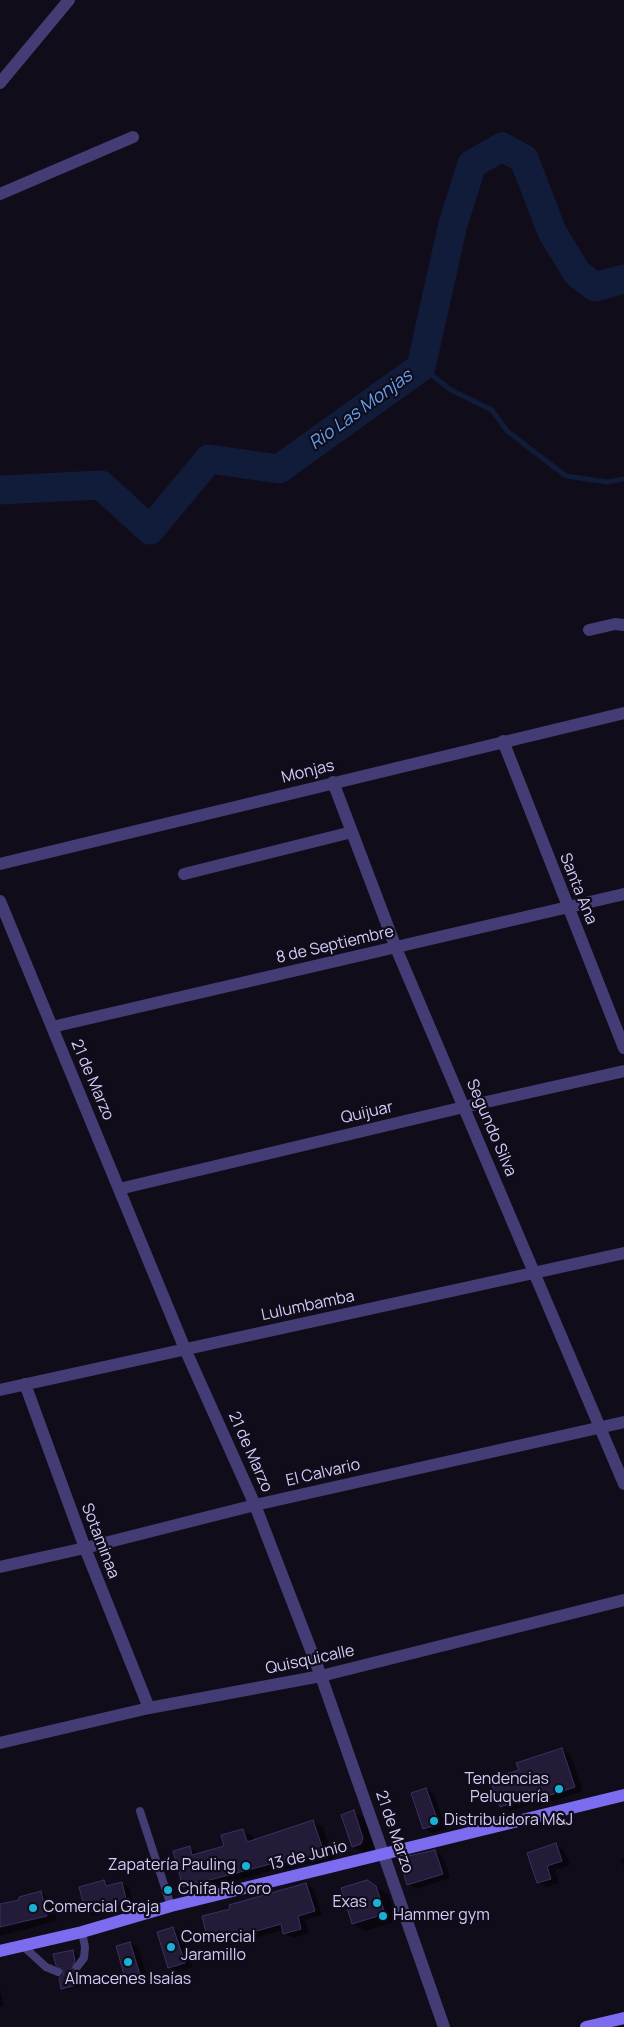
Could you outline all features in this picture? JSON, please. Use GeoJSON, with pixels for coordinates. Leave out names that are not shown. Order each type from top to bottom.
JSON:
{"type":"FeatureCollection","features":[{"type":"Feature","properties":{"kind":"main road","name":"13 de Junio"},"geometry":{"type":"LineString","coordinates":[[0,1951],[82,1932],[171,1906],[624,1795]]}},
{"type":"Feature","properties":{"kind":"main road"},"geometry":{"type":"LineString","coordinates":[[586,2027],[624,2018]]}},
{"type":"Feature","properties":{"kind":"street"},"geometry":{"type":"LineString","coordinates":[[0,83],[69,0]]}},
{"type":"Feature","properties":{"kind":"street"},"geometry":{"type":"LineString","coordinates":[[0,194],[133,137]]}},
{"type":"Feature","properties":{"kind":"street"},"geometry":{"type":"LineString","coordinates":[[589,630],[615,624],[624,625]]}},
{"type":"Feature","properties":{"kind":"street","name":"Monjas"},"geometry":{"type":"LineString","coordinates":[[0,864],[624,713]]}},
{"type":"Feature","properties":{"kind":"street","name":"Santa Ana"},"geometry":{"type":"LineString","coordinates":[[503,741],[624,1048]]}},
{"type":"Feature","properties":{"kind":"street","name":"Segundo Silva"},"geometry":{"type":"LineString","coordinates":[[333,782],[396,948],[624,1484]]}},
{"type":"Feature","properties":{"kind":"street"},"geometry":{"type":"LineString","coordinates":[[184,874],[352,832]]}},
{"type":"Feature","properties":{"kind":"street","name":"8 de Septiembre"},"geometry":{"type":"LineString","coordinates":[[52,1027],[624,894]]}},
{"type":"Feature","properties":{"kind":"street","name":"21 de Marzo"},"geometry":{"type":"LineString","coordinates":[[0,901],[185,1350],[256,1505],[321,1676],[385,1854],[444,2027]]}},
{"type":"Feature","properties":{"kind":"street","name":"Quijuar"},"geometry":{"type":"LineString","coordinates":[[119,1189],[624,1071]]}},
{"type":"Feature","properties":{"kind":"street","name":"Lulumbamba"},"geometry":{"type":"LineString","coordinates":[[0,1390],[624,1253]]}},
{"type":"Feature","properties":{"kind":"street","name":"Sotaminaa"},"geometry":{"type":"LineString","coordinates":[[25,1384],[85,1548],[149,1708]]}},
{"type":"Feature","properties":{"kind":"street","name":"El Calvario"},"geometry":{"type":"LineString","coordinates":[[0,1567],[85,1548],[256,1505],[624,1422]]}},
{"type":"Feature","properties":{"kind":"street","name":"Quisquicalle"},"geometry":{"type":"LineString","coordinates":[[0,1743],[149,1708],[321,1676],[624,1600]]}},
{"type":"Feature","properties":{"kind":"lane"},"geometry":{"type":"LineString","coordinates":[[140,1811],[171,1906]]}},
{"type":"Feature","properties":{"kind":"lane"},"geometry":{"type":"LineString","coordinates":[[77,1967],[84,1958],[85,1947],[82,1932]]}},
{"type":"Feature","properties":{"kind":"lane"},"geometry":{"type":"LineString","coordinates":[[23,1946],[46,1966],[58,1972]]}},
{"type":"Feature","properties":{"kind":"building"},"geometry":{"type":"Polygon","coordinates":[[[562,1748],[575,1787],[529,1802],[528,1798],[500,1807],[490,1779],[519,1770],[516,1763],[562,1748]]]}},
{"type":"Feature","properties":{"kind":"building"},"geometry":{"type":"Polygon","coordinates":[[[426,1788],[439,1824],[423,1829],[411,1793],[426,1788]]]}},
{"type":"Feature","properties":{"kind":"building"},"geometry":{"type":"Polygon","coordinates":[[[354,1810],[363,1838],[361,1844],[352,1847],[341,1815],[354,1810]]]}},
{"type":"Feature","properties":{"kind":"building"},"geometry":{"type":"Polygon","coordinates":[[[313,1820],[324,1853],[302,1860],[301,1857],[275,1865],[274,1863],[183,1887],[173,1851],[190,1846],[192,1855],[224,1846],[221,1835],[243,1829],[247,1842],[313,1820]]]}},
{"type":"Feature","properties":{"kind":"building"},"geometry":{"type":"Polygon","coordinates":[[[556,1843],[562,1861],[547,1866],[551,1879],[537,1883],[527,1853],[556,1843]]]}},
{"type":"Feature","properties":{"kind":"building"},"geometry":{"type":"Polygon","coordinates":[[[435,1850],[443,1874],[407,1885],[401,1865],[404,1857],[435,1850]]]}},
{"type":"Feature","properties":{"kind":"building"},"geometry":{"type":"Polygon","coordinates":[[[104,1880],[106,1886],[122,1882],[127,1903],[86,1913],[79,1887],[104,1880]]]}},
{"type":"Feature","properties":{"kind":"building"},"geometry":{"type":"Polygon","coordinates":[[[367,1880],[376,1886],[385,1914],[352,1924],[341,1888],[367,1880]]]}},
{"type":"Feature","properties":{"kind":"building"},"geometry":{"type":"Polygon","coordinates":[[[306,1883],[315,1911],[298,1916],[301,1929],[283,1934],[281,1924],[239,1936],[238,1933],[208,1941],[202,1916],[230,1909],[229,1905],[306,1883]]]}},
{"type":"Feature","properties":{"kind":"building"},"geometry":{"type":"Polygon","coordinates":[[[41,1891],[47,1916],[0,1927],[0,1904],[19,1900],[19,1897],[41,1891]]]}},
{"type":"Feature","properties":{"kind":"building","name":"Comercial Jaramillo"},"geometry":{"type":"Polygon","coordinates":[[[173,1927],[185,1963],[168,1968],[157,1932],[173,1927]]]}},
{"type":"Feature","properties":{"kind":"building","name":"Almacenes Isaías"},"geometry":{"type":"Polygon","coordinates":[[[130,1942],[141,1978],[126,1982],[116,1946],[130,1942]]]}},
{"type":"Feature","properties":{"kind":"building"},"geometry":{"type":"Polygon","coordinates":[[[73,1950],[75,1960],[72,1969],[74,1972],[78,1972],[81,1984],[61,1989],[59,1978],[63,1975],[63,1971],[56,1965],[53,1954],[73,1950]]]}},
{"type":"Feature","properties":{"kind":"waterway","name":"Rio Las Monjas"},"geometry":{"type":"LineString","coordinates":[[0,490],[101,485],[150,530],[209,459],[279,469],[421,367],[453,224],[472,164],[502,147],[524,159],[552,232],[577,273],[595,287],[624,279]]}},
{"type":"Feature","properties":{"kind":"waterway"},"geometry":{"type":"LineString","coordinates":[[421,367],[451,390],[492,410],[507,431],[566,476],[607,482],[624,479]]}},
{"type":"Feature","properties":{"kind":"place","name":"Tendencias Peluquería"},"geometry":{"type":"Point","coordinates":[559,1789]}},
{"type":"Feature","properties":{"kind":"place","name":"Distribuidora M&J"},"geometry":{"type":"Point","coordinates":[434,1821]}},
{"type":"Feature","properties":{"kind":"place","name":"Zapatería Pauling"},"geometry":{"type":"Point","coordinates":[246,1866]}},
{"type":"Feature","properties":{"kind":"place","name":"Chifa Río oro"},"geometry":{"type":"Point","coordinates":[168,1890]}},
{"type":"Feature","properties":{"kind":"place","name":"Exas"},"geometry":{"type":"Point","coordinates":[377,1903]}},
{"type":"Feature","properties":{"kind":"place","name":"Comercial Graja"},"geometry":{"type":"Point","coordinates":[33,1908]}},
{"type":"Feature","properties":{"kind":"place","name":"Hammer gym"},"geometry":{"type":"Point","coordinates":[383,1916]}},
{"type":"Feature","properties":{"kind":"place","name":"Comercial Jaramillo"},"geometry":{"type":"Point","coordinates":[171,1947]}},
{"type":"Feature","properties":{"kind":"place","name":"Almacenes Isaías"},"geometry":{"type":"Point","coordinates":[128,1962]}}]}
